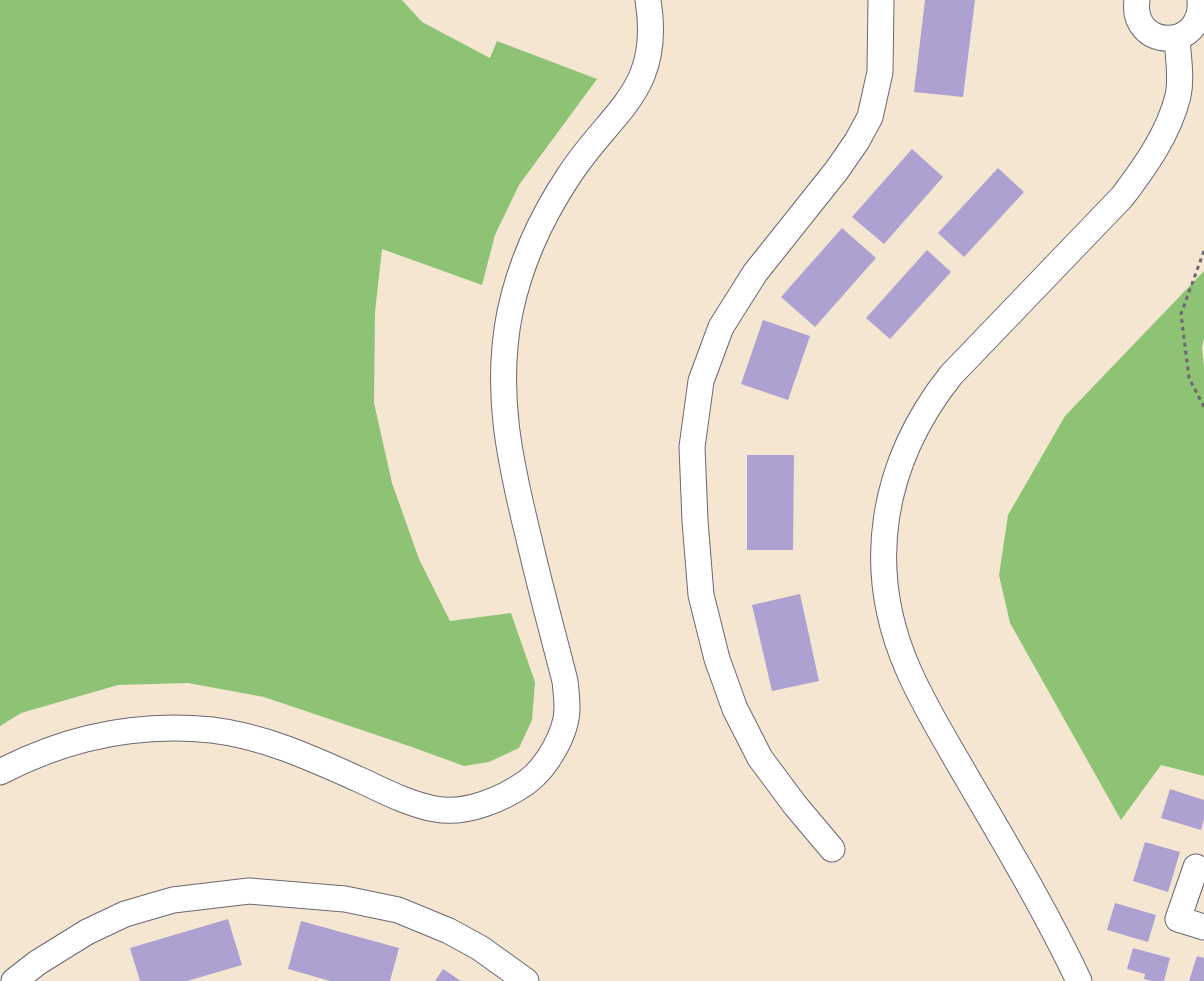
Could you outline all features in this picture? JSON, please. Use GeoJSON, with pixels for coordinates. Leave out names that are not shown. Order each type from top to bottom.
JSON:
{"type":"FeatureCollection","features":[{"type":"Feature","properties":{"kind":"street"},"geometry":{"type":"LineString","coordinates":[[0,772],[46,750],[74,741],[109,733],[184,728],[213,730],[252,738],[282,747],[410,802],[436,810],[466,809],[490,802],[514,791],[534,777],[549,758],[562,734],[568,709],[565,682],[518,496],[507,442],[503,393],[510,312],[534,238],[550,206],[586,152],[631,97],[641,81],[648,62],[651,43],[652,20],[648,0]]}},
{"type":"Feature","properties":{"kind":"street"},"geometry":{"type":"LineString","coordinates":[[832,849],[760,758],[735,709],[717,659],[701,595],[692,447],[701,381],[721,327],[755,273],[837,170],[857,141],[870,117],[880,72],[882,0]]}},
{"type":"Feature","properties":{"kind":"street"},"geometry":{"type":"LineString","coordinates":[[1130,2],[1141,23],[1152,35],[1160,38],[1176,38],[1186,34],[1194,27],[1199,18],[1200,0]]}},
{"type":"Feature","properties":{"kind":"street"},"geometry":{"type":"LineString","coordinates":[[1079,981],[1042,909],[908,670],[891,622],[885,582],[884,544],[888,506],[898,468],[912,434],[932,399],[951,375],[1122,197],[1158,144],[1171,117],[1178,95],[1179,75],[1176,38]]}},
{"type":"Feature","properties":{"kind":"street"},"geometry":{"type":"LineString","coordinates":[[1196,867],[1178,919],[1204,927]]}},
{"type":"Feature","properties":{"kind":"street"},"geometry":{"type":"LineString","coordinates":[[14,981],[37,963],[87,932],[125,914],[173,900],[249,892],[345,899],[398,910],[480,948],[526,981]]}},
{"type":"Feature","properties":{"kind":"path"},"geometry":{"type":"LineString","coordinates":[[1204,251],[1181,314],[1190,378],[1204,408]]}},
{"type":"Feature","properties":{"kind":"green space"},"geometry":{"type":"Polygon","coordinates":[[[0,0],[402,0],[422,22],[490,58],[497,41],[597,79],[519,185],[495,235],[482,285],[382,249],[375,312],[374,403],[392,483],[419,559],[450,621],[511,613],[535,682],[532,720],[519,748],[489,762],[464,766],[264,697],[188,683],[118,685],[21,713],[0,726],[0,0]]]}},
{"type":"Feature","properties":{"kind":"green space"},"geometry":{"type":"Polygon","coordinates":[[[1204,271],[1204,338],[1202,348],[1204,366],[1204,776],[1161,765],[1121,820],[1010,623],[999,575],[1008,515],[1065,416],[1204,271]]]}},
{"type":"Feature","properties":{"kind":"building"},"geometry":{"type":"Polygon","coordinates":[[[925,0],[975,0],[963,97],[914,92],[925,0]]]}},
{"type":"Feature","properties":{"kind":"building"},"geometry":{"type":"Polygon","coordinates":[[[912,149],[943,177],[884,244],[852,217],[912,149]]]}},
{"type":"Feature","properties":{"kind":"building"},"geometry":{"type":"Polygon","coordinates":[[[998,168],[1024,192],[964,257],[938,233],[998,168]]]}},
{"type":"Feature","properties":{"kind":"building"},"geometry":{"type":"Polygon","coordinates":[[[842,228],[876,258],[815,327],[781,297],[842,228]]]}},
{"type":"Feature","properties":{"kind":"building"},"geometry":{"type":"Polygon","coordinates":[[[927,250],[951,272],[890,339],[866,318],[927,250]]]}},
{"type":"Feature","properties":{"kind":"building"},"geometry":{"type":"Polygon","coordinates":[[[763,320],[810,336],[788,400],[741,384],[763,320]]]}},
{"type":"Feature","properties":{"kind":"building"},"geometry":{"type":"Polygon","coordinates":[[[747,455],[794,455],[793,550],[747,550],[747,455]]]}},
{"type":"Feature","properties":{"kind":"building"},"geometry":{"type":"Polygon","coordinates":[[[800,594],[819,681],[772,691],[752,605],[800,594]]]}},
{"type":"Feature","properties":{"kind":"building"},"geometry":{"type":"Polygon","coordinates":[[[1170,789],[1204,800],[1204,819],[1201,830],[1161,818],[1170,789]]]}},
{"type":"Feature","properties":{"kind":"building"},"geometry":{"type":"Polygon","coordinates":[[[1145,842],[1180,852],[1168,892],[1133,881],[1145,842]]]}},
{"type":"Feature","properties":{"kind":"building"},"geometry":{"type":"Polygon","coordinates":[[[1115,903],[1156,915],[1148,942],[1107,930],[1115,903]]]}},
{"type":"Feature","properties":{"kind":"building"},"geometry":{"type":"Polygon","coordinates":[[[228,919],[242,965],[187,981],[140,981],[130,948],[228,919]]]}},
{"type":"Feature","properties":{"kind":"building"},"geometry":{"type":"Polygon","coordinates":[[[301,921],[399,948],[390,981],[330,981],[288,969],[301,921]]]}},
{"type":"Feature","properties":{"kind":"building"},"geometry":{"type":"Polygon","coordinates":[[[1133,948],[1170,958],[1164,981],[1144,979],[1145,974],[1127,969],[1133,948]]]}},
{"type":"Feature","properties":{"kind":"building"},"geometry":{"type":"Polygon","coordinates":[[[1197,956],[1204,958],[1204,981],[1189,981],[1197,956]]]}},
{"type":"Feature","properties":{"kind":"building"},"geometry":{"type":"Polygon","coordinates":[[[443,969],[461,981],[435,981],[443,969]]]}}]}
